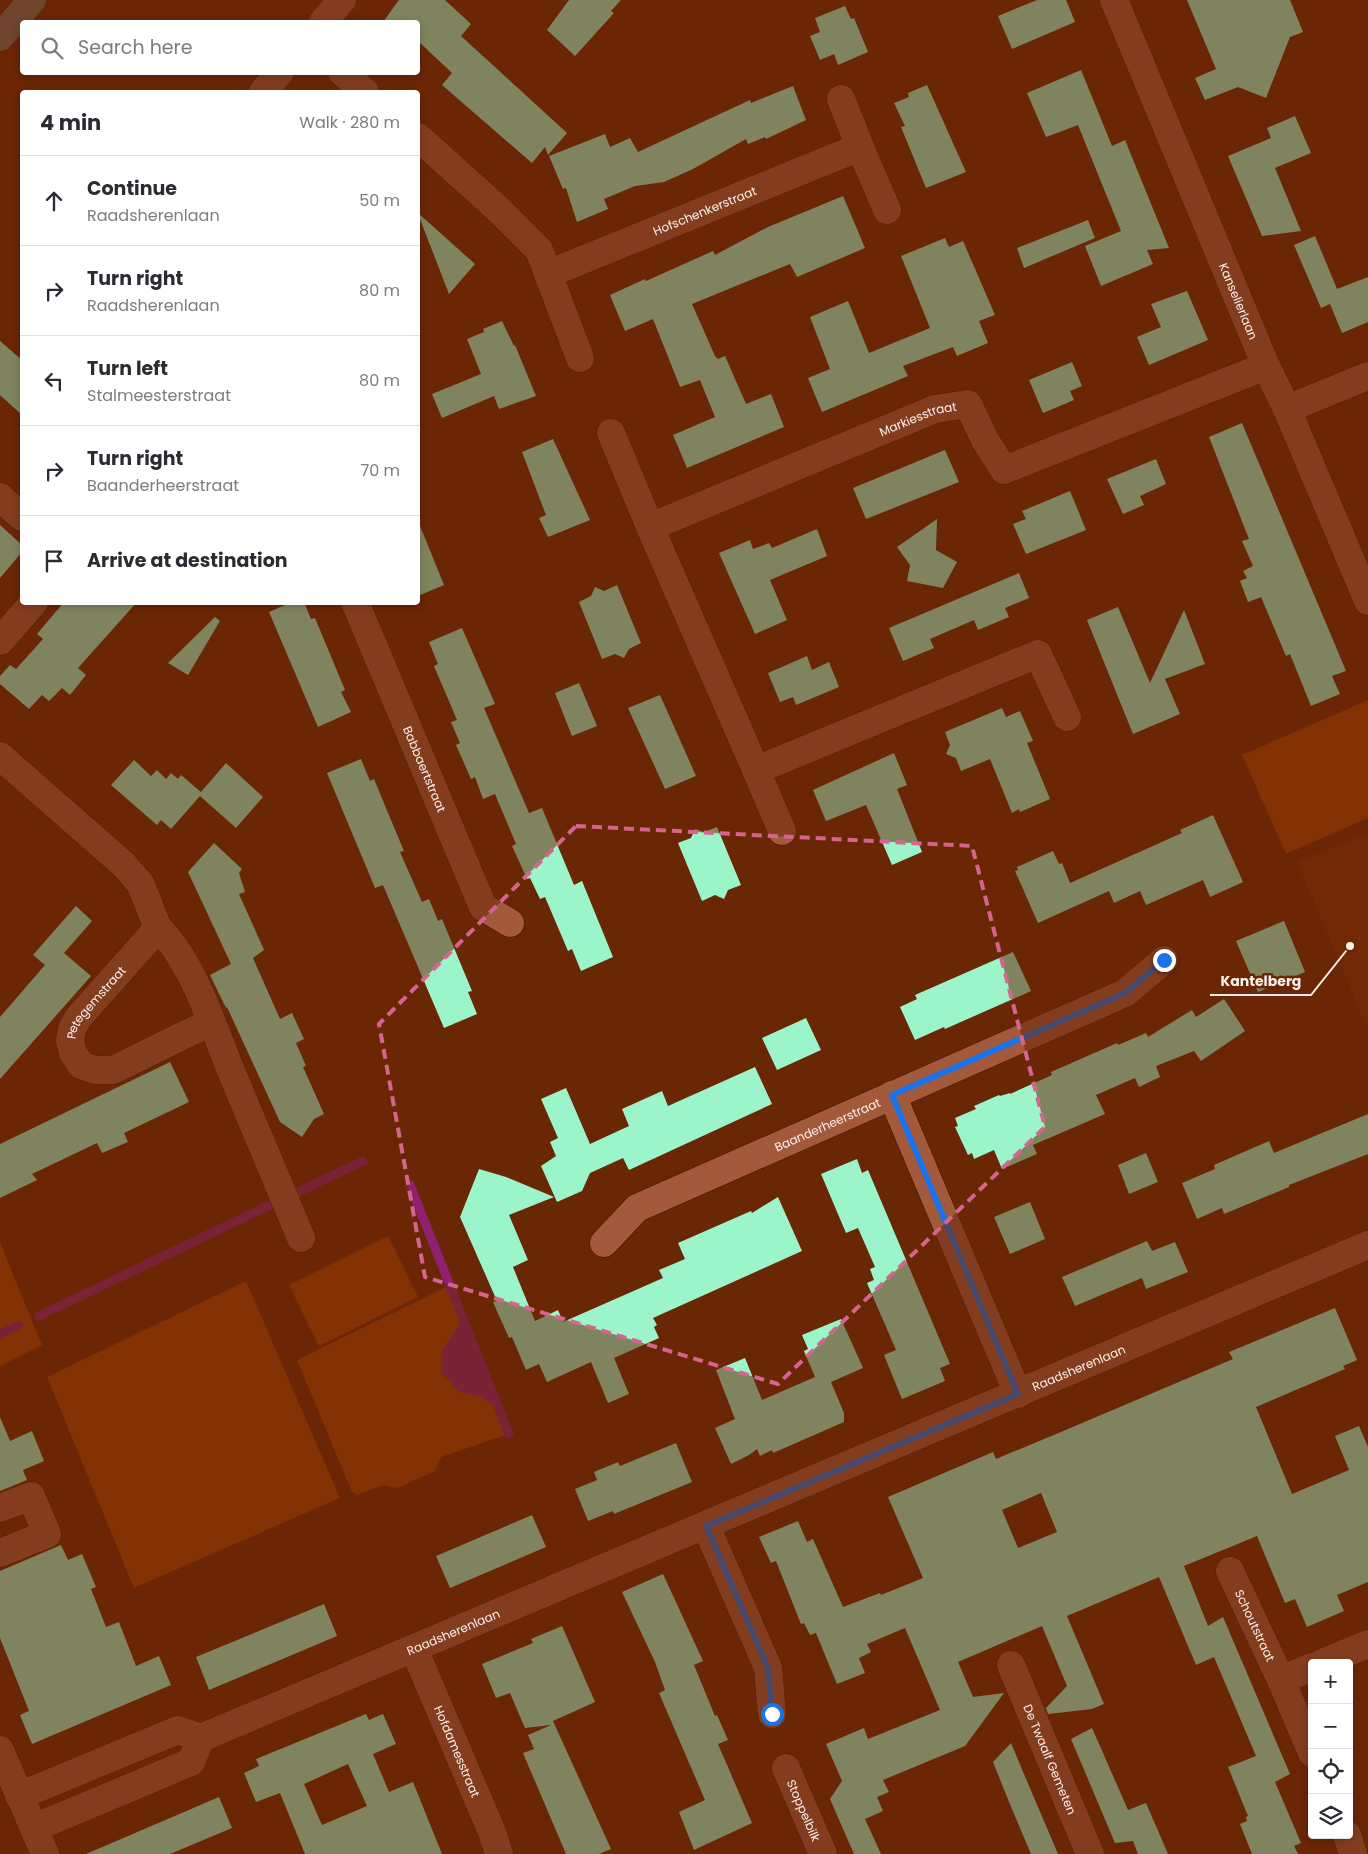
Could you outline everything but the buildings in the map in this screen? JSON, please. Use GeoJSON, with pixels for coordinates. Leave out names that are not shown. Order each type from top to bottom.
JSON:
{"type":"FeatureCollection","features":[{"type":"Feature","properties":{"kind":"street"},"geometry":{"type":"LineString","coordinates":[[0,37],[32,0]]}},
{"type":"Feature","properties":{"kind":"street"},"geometry":{"type":"LineString","coordinates":[[325,20],[342,0]]}},
{"type":"Feature","properties":{"kind":"street","name":"Kanselierlaan"},"geometry":{"type":"LineString","coordinates":[[1114,0],[1266,366],[1287,409],[1368,600]]}},
{"type":"Feature","properties":{"kind":"street"},"geometry":{"type":"LineString","coordinates":[[265,90],[277,75]]}},
{"type":"Feature","properties":{"kind":"street"},"geometry":{"type":"LineString","coordinates":[[345,75],[363,90]]}},
{"type":"Feature","properties":{"kind":"street"},"geometry":{"type":"LineString","coordinates":[[841,99],[887,210]]}},
{"type":"Feature","properties":{"kind":"street"},"geometry":{"type":"LineString","coordinates":[[420,139],[499,210],[539,250],[580,358]]}},
{"type":"Feature","properties":{"kind":"street","name":"Hofschenkerstraat"},"geometry":{"type":"LineString","coordinates":[[548,274],[860,147]]}},
{"type":"Feature","properties":{"kind":"street","name":"Markiesstraat"},"geometry":{"type":"LineString","coordinates":[[650,527],[936,409],[968,404],[1004,470],[1266,366]]}},
{"type":"Feature","properties":{"kind":"street"},"geometry":{"type":"LineString","coordinates":[[1287,409],[1368,376]]}},
{"type":"Feature","properties":{"kind":"street"},"geometry":{"type":"LineString","coordinates":[[611,433],[782,831]]}},
{"type":"Feature","properties":{"kind":"street"},"geometry":{"type":"LineString","coordinates":[[0,497],[20,515]]}},
{"type":"Feature","properties":{"kind":"street"},"geometry":{"type":"LineString","coordinates":[[0,641],[31,605]]}},
{"type":"Feature","properties":{"kind":"street","name":"Babbaertstraat"},"geometry":{"type":"LineString","coordinates":[[356,605],[483,907],[510,923]]}},
{"type":"Feature","properties":{"kind":"street"},"geometry":{"type":"LineString","coordinates":[[756,770],[1038,654],[1067,718]]}},
{"type":"Feature","properties":{"kind":"street"},"geometry":{"type":"LineString","coordinates":[[0,756],[123,864],[140,884],[158,928],[180,954],[211,1022],[301,1238]]}},
{"type":"Feature","properties":{"kind":"street","name":"Petegemstraat"},"geometry":{"type":"LineString","coordinates":[[158,928],[78,1018],[72,1029],[70,1041],[73,1053],[81,1065],[95,1070],[113,1070],[211,1022]]}},
{"type":"Feature","properties":{"kind":"street","name":"Baanderheerstraat"},"geometry":{"type":"LineString","coordinates":[[604,1243],[637,1208],[1125,993],[1164,960]]}},
{"type":"Feature","properties":{"kind":"street"},"geometry":{"type":"LineString","coordinates":[[892,1095],[1018,1394]]}},
{"type":"Feature","properties":{"kind":"street","name":"Raadsherenlaan"},"geometry":{"type":"LineString","coordinates":[[201,1738],[414,1650],[1018,1394],[1365,1254]]}},
{"type":"Feature","properties":{"kind":"street"},"geometry":{"type":"LineString","coordinates":[[0,1508],[31,1496],[47,1534],[0,1553]]}},
{"type":"Feature","properties":{"kind":"street"},"geometry":{"type":"LineString","coordinates":[[706,1526],[768,1668],[772,1714]]}},
{"type":"Feature","properties":{"kind":"street","name":"Schoutstraat"},"geometry":{"type":"LineString","coordinates":[[1230,1571],[1311,1749]]}},
{"type":"Feature","properties":{"kind":"street"},"geometry":{"type":"LineString","coordinates":[[1332,1659],[1368,1644]]}},
{"type":"Feature","properties":{"kind":"street","name":"Hofdamesstraat"},"geometry":{"type":"LineString","coordinates":[[414,1650],[492,1832],[499,1854]]}},
{"type":"Feature","properties":{"kind":"street","name":"De Twaalf Gemeten"},"geometry":{"type":"LineString","coordinates":[[1011,1664],[1090,1854]]}},
{"type":"Feature","properties":{"kind":"street"},"geometry":{"type":"LineString","coordinates":[[1281,1680],[1308,1669]]}},
{"type":"Feature","properties":{"kind":"street"},"geometry":{"type":"LineString","coordinates":[[19,1796],[178,1730],[201,1738],[190,1762],[34,1828]]}},
{"type":"Feature","properties":{"kind":"street"},"geometry":{"type":"LineString","coordinates":[[0,1750],[45,1854]]}},
{"type":"Feature","properties":{"kind":"street","name":"Stoppelbilk"},"geometry":{"type":"LineString","coordinates":[[786,1768],[823,1854]]}},
{"type":"Feature","properties":{"kind":"highlighted area"},"geometry":{"type":"Polygon","coordinates":[[[576,826],[972,846],[1045,1127],[778,1384],[425,1277],[379,1024],[576,826]]]}},
{"type":"Feature","properties":{"kind":"shaded area"},"geometry":{"type":"Polygon","coordinates":[[[1368,700],[1368,818],[1286,854],[1242,755],[1368,700]]]}},
{"type":"Feature","properties":{"kind":"shaded area"},"geometry":{"type":"Polygon","coordinates":[[[1368,833],[1368,1030],[1297,862],[1368,833]]]}},
{"type":"Feature","properties":{"kind":"shaded area"},"geometry":{"type":"Polygon","coordinates":[[[388,1236],[418,1297],[319,1346],[289,1285],[388,1236]]]}},
{"type":"Feature","properties":{"kind":"shaded area"},"geometry":{"type":"Polygon","coordinates":[[[0,1242],[42,1345],[0,1366],[0,1242]]]}},
{"type":"Feature","properties":{"kind":"shaded area"},"geometry":{"type":"Polygon","coordinates":[[[246,1281],[340,1498],[134,1588],[47,1377],[246,1281]]]}},
{"type":"Feature","properties":{"kind":"shaded area"},"geometry":{"type":"Polygon","coordinates":[[[448,1286],[506,1435],[441,1457],[435,1471],[398,1488],[384,1485],[357,1495],[352,1492],[297,1360],[448,1286]]]}},
{"type":"Feature","properties":{"kind":"shaded area"},"geometry":{"type":"Polygon","coordinates":[[[463,1318],[498,1407],[482,1398],[458,1391],[441,1372],[442,1351],[463,1318]]]}},
{"type":"Feature","properties":{"kind":"waterway"},"geometry":{"type":"LineString","coordinates":[[298,1192],[363,1161]]}},
{"type":"Feature","properties":{"kind":"waterway"},"geometry":{"type":"LineString","coordinates":[[410,1185],[509,1434]]}},
{"type":"Feature","properties":{"kind":"waterway"},"geometry":{"type":"LineString","coordinates":[[39,1316],[270,1205]]}},
{"type":"Feature","properties":{"kind":"waterway"},"geometry":{"type":"LineString","coordinates":[[0,1334],[19,1325]]}},
{"type":"Feature","properties":{"kind":"place","name":"Kantelberg"},"geometry":{"type":"Point","coordinates":[1350,946]}},
{"type":"Feature","properties":{"kind":"route"},"geometry":{"type":"LineString","coordinates":[[772,1714],[768,1668],[706,1526],[1018,1394],[892,1095],[1125,993],[1164,960]]}}]}
